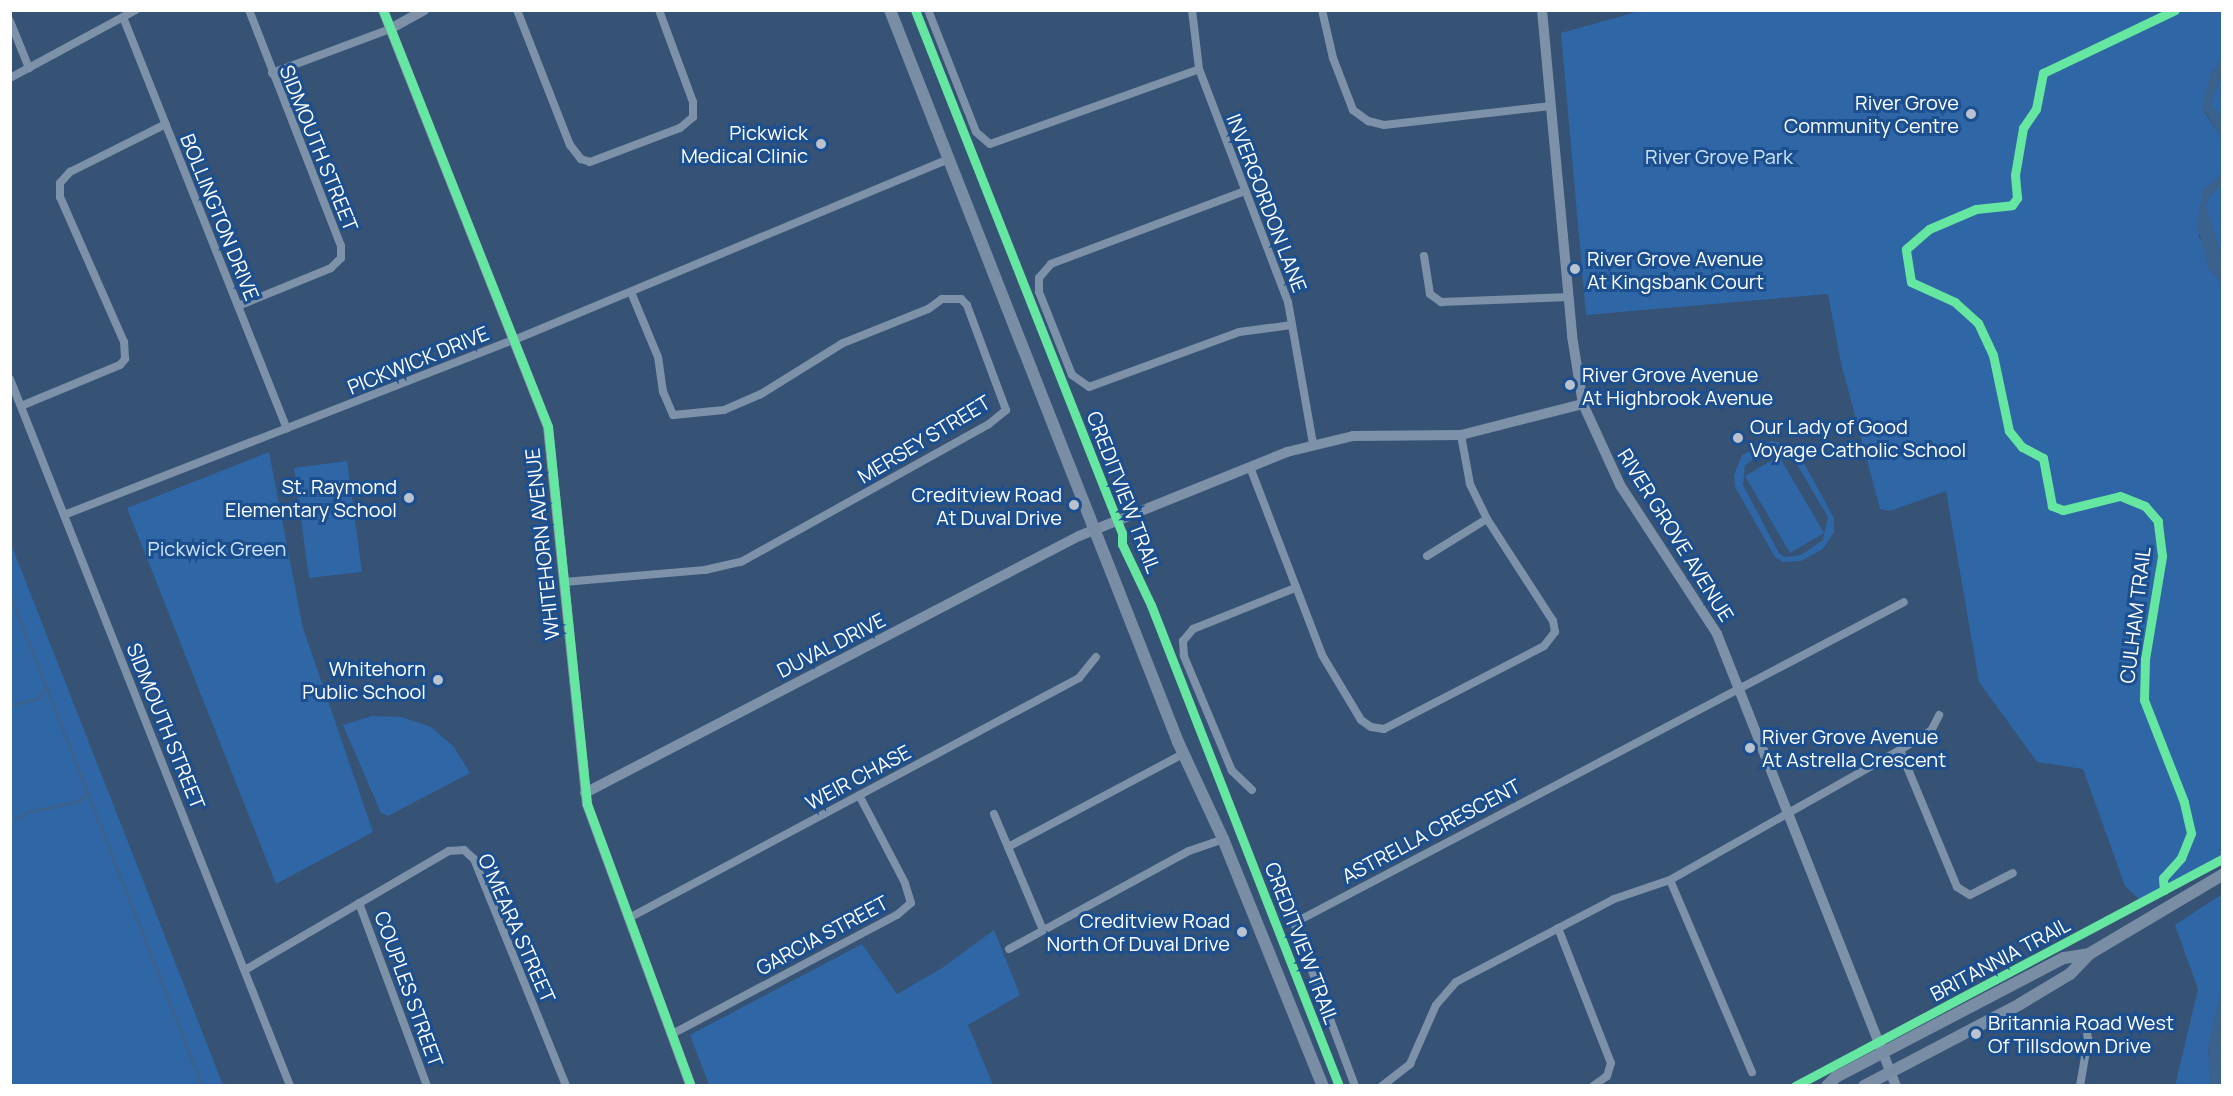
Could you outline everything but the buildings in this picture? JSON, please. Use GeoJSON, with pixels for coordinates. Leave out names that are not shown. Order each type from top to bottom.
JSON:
{"type":"FeatureCollection","features":[{"type":"Feature","properties":{"kind":"main road"},"geometry":{"type":"LineString","coordinates":[[890,10],[947,160],[1183,754],[1223,840],[1323,1086]]}},
{"type":"Feature","properties":{"kind":"main road"},"geometry":{"type":"LineString","coordinates":[[1864,1086],[2070,974],[2089,954],[2223,875]]}},
{"type":"Feature","properties":{"kind":"main road"},"geometry":{"type":"LineString","coordinates":[[1827,1086],[1883,1053],[2064,958],[2089,954]]}},
{"type":"Feature","properties":{"kind":"street"},"geometry":{"type":"LineString","coordinates":[[10,78],[136,10]]}},
{"type":"Feature","properties":{"kind":"street","name":"SIDMOUTH STREET"},"geometry":{"type":"LineString","coordinates":[[238,306],[331,268],[341,258],[341,246],[249,10]]}},
{"type":"Feature","properties":{"kind":"street","name":"WHITEHORN AVENUE"},"geometry":{"type":"LineString","coordinates":[[383,10],[548,427],[585,793],[629,918],[674,1033],[691,1086]]}},
{"type":"Feature","properties":{"kind":"street"},"geometry":{"type":"LineString","coordinates":[[272,72],[390,29],[424,10]]}},
{"type":"Feature","properties":{"kind":"street"},"geometry":{"type":"LineString","coordinates":[[517,10],[570,145],[581,159],[590,162],[680,128],[693,117],[693,102],[658,10]]}},
{"type":"Feature","properties":{"kind":"street"},"geometry":{"type":"LineString","coordinates":[[928,10],[976,132],[990,144],[1199,69]]}},
{"type":"Feature","properties":{"kind":"street","name":"INVERGORDON LANE"},"geometry":{"type":"LineString","coordinates":[[1192,10],[1199,69],[1245,191],[1275,261],[1292,325],[1314,444]]}},
{"type":"Feature","properties":{"kind":"street"},"geometry":{"type":"LineString","coordinates":[[1322,10],[1333,58],[1353,110],[1368,121],[1384,125],[1551,106]]}},
{"type":"Feature","properties":{"kind":"street","name":"RIVER GROVE AVENUE"},"geometry":{"type":"LineString","coordinates":[[1542,10],[1569,297],[1583,404],[1620,485],[1710,622],[1896,1086]]}},
{"type":"Feature","properties":{"kind":"street","name":"BOLLINGTON DRIVE"},"geometry":{"type":"LineString","coordinates":[[123,17],[287,429]]}},
{"type":"Feature","properties":{"kind":"street"},"geometry":{"type":"LineString","coordinates":[[10,21],[29,68]]}},
{"type":"Feature","properties":{"kind":"street"},"geometry":{"type":"LineString","coordinates":[[21,406],[120,365],[125,358],[124,342],[60,197],[60,183],[70,172],[166,124]]}},
{"type":"Feature","properties":{"kind":"street","name":"PICKWICK DRIVE"},"geometry":{"type":"LineString","coordinates":[[64,515],[514,340],[947,160]]}},
{"type":"Feature","properties":{"kind":"street"},"geometry":{"type":"LineString","coordinates":[[1245,191],[1051,264],[1039,278],[1040,292],[1072,375],[1089,387],[1239,332],[1292,325]]}},
{"type":"Feature","properties":{"kind":"street"},"geometry":{"type":"LineString","coordinates":[[1424,256],[1430,294],[1441,302],[1569,297]]}},
{"type":"Feature","properties":{"kind":"street","name":"MERSEY STREET"},"geometry":{"type":"LineString","coordinates":[[564,582],[705,570],[741,562],[989,424],[1006,410],[967,305],[961,299],[942,299],[928,309],[843,343],[761,394],[724,410],[673,415],[663,392],[658,357],[631,292]]}},
{"type":"Feature","properties":{"kind":"street","name":"SIDMOUTH STREET"},"geometry":{"type":"LineString","coordinates":[[10,379],[290,1086]]}},
{"type":"Feature","properties":{"kind":"street","name":"DUVAL DRIVE"},"geometry":{"type":"LineString","coordinates":[[585,793],[1094,530],[1250,467],[1314,444],[1353,436],[1461,435],[1583,404]]}},
{"type":"Feature","properties":{"kind":"street"},"geometry":{"type":"LineString","coordinates":[[1250,467],[1322,654],[1361,720],[1377,729],[1392,726],[1551,641],[1553,621],[1487,519],[1470,484],[1461,435]]}},
{"type":"Feature","properties":{"kind":"street"},"geometry":{"type":"LineString","coordinates":[[1427,556],[1487,519]]}},
{"type":"Feature","properties":{"kind":"street"},"geometry":{"type":"LineString","coordinates":[[1252,790],[1232,771],[1184,656],[1184,641],[1193,629],[1295,588]]}},
{"type":"Feature","properties":{"kind":"street"},"geometry":{"type":"LineString","coordinates":[[1738,688],[1904,602]]}},
{"type":"Feature","properties":{"kind":"street","name":"WEIR CHASE"},"geometry":{"type":"LineString","coordinates":[[629,918],[1079,678],[1096,657]]}},
{"type":"Feature","properties":{"kind":"street","name":"ASTRELLA CRESCENT"},"geometry":{"type":"LineString","coordinates":[[1355,1086],[1294,923],[1738,688]]}},
{"type":"Feature","properties":{"kind":"street"},"geometry":{"type":"LineString","coordinates":[[1382,1086],[1410,1064],[1444,993],[1456,982],[1614,899],[1670,880],[1931,731],[1939,715]]}},
{"type":"Feature","properties":{"kind":"street"},"geometry":{"type":"LineString","coordinates":[[1900,750],[1957,887],[1970,895],[2013,873]]}},
{"type":"Feature","properties":{"kind":"street"},"geometry":{"type":"LineString","coordinates":[[1008,847],[1183,754]]}},
{"type":"Feature","properties":{"kind":"street","name":"GARCIA STREET"},"geometry":{"type":"LineString","coordinates":[[674,1033],[897,915],[911,903],[905,883],[859,795]]}},
{"type":"Feature","properties":{"kind":"street"},"geometry":{"type":"LineString","coordinates":[[994,814],[1043,930]]}},
{"type":"Feature","properties":{"kind":"street"},"geometry":{"type":"LineString","coordinates":[[1009,949],[1189,852],[1223,840]]}},
{"type":"Feature","properties":{"kind":"street","name":"O'MEARA STREET"},"geometry":{"type":"LineString","coordinates":[[245,970],[449,851],[465,850],[474,859],[566,1086]]}},
{"type":"Feature","properties":{"kind":"street"},"geometry":{"type":"LineString","coordinates":[[1670,880],[1752,1072]]}},
{"type":"Feature","properties":{"kind":"street","name":"COUPLES STREET"},"geometry":{"type":"LineString","coordinates":[[359,903],[427,1086]]}},
{"type":"Feature","properties":{"kind":"street"},"geometry":{"type":"LineString","coordinates":[[1558,928],[1611,1063],[1607,1076],[1593,1086]]}},
{"type":"Feature","properties":{"kind":"street"},"geometry":{"type":"LineString","coordinates":[[2080,1086],[2088,1039],[2085,1020]]}},
{"type":"Feature","properties":{"kind":"green space","name":"River Grove Park"},"geometry":{"type":"Polygon","coordinates":[[[1643,10],[2222,11],[2222,58],[2210,76],[2204,111],[2222,139],[2222,174],[2203,190],[2199,237],[2206,248],[2209,270],[2218,278],[2222,290],[2222,856],[2140,900],[2125,886],[2083,769],[2037,762],[1979,682],[1946,491],[1890,511],[1880,509],[1841,363],[1828,294],[1586,315],[1561,33],[1643,10]]]}},
{"type":"Feature","properties":{"kind":"green space"},"geometry":{"type":"Polygon","coordinates":[[[2222,75],[2222,119],[2210,104],[2222,75]]]}},
{"type":"Feature","properties":{"kind":"green space"},"geometry":{"type":"Polygon","coordinates":[[[2222,185],[2222,258],[2206,207],[2209,196],[2222,185]]]}},
{"type":"Feature","properties":{"kind":"green space"},"geometry":{"type":"Polygon","coordinates":[[[1771,441],[1781,443],[1799,454],[1834,518],[1834,532],[1823,549],[1801,561],[1783,562],[1775,557],[1735,487],[1734,475],[1742,455],[1771,441]],[[1766,448],[1745,466],[1743,485],[1779,553],[1785,557],[1801,555],[1823,540],[1828,517],[1790,453],[1766,448]]]}},
{"type":"Feature","properties":{"kind":"green space","name":"Pickwick Green"},"geometry":{"type":"Polygon","coordinates":[[[269,452],[303,628],[373,832],[276,884],[127,508],[269,452]]]}},
{"type":"Feature","properties":{"kind":"green space"},"geometry":{"type":"Polygon","coordinates":[[[1779,456],[1824,533],[1790,553],[1745,476],[1779,456]]]}},
{"type":"Feature","properties":{"kind":"green space"},"geometry":{"type":"Polygon","coordinates":[[[347,461],[362,572],[309,578],[294,468],[347,461]]]}},
{"type":"Feature","properties":{"kind":"green space"},"geometry":{"type":"Polygon","coordinates":[[[11,544],[157,916],[223,1085],[11,1085],[11,544]]]}},
{"type":"Feature","properties":{"kind":"green space"},"geometry":{"type":"Polygon","coordinates":[[[372,716],[402,717],[431,727],[454,747],[470,773],[388,816],[381,813],[343,725],[372,716]]]}},
{"type":"Feature","properties":{"kind":"green space"},"geometry":{"type":"Polygon","coordinates":[[[2222,894],[2222,988],[2208,1048],[2211,1085],[2175,1086],[2198,989],[2175,925],[2222,894]]]}},
{"type":"Feature","properties":{"kind":"green space"},"geometry":{"type":"Polygon","coordinates":[[[994,930],[1020,995],[968,1025],[993,1085],[709,1085],[690,1035],[862,944],[897,994],[942,968],[994,930]]]}},
{"type":"Feature","properties":{"kind":"shaded area"},"geometry":{"type":"Polygon","coordinates":[[[2222,58],[2222,75],[2210,104],[2222,119],[2222,139],[2202,106],[2210,76],[2222,58]]]}},
{"type":"Feature","properties":{"kind":"shaded area"},"geometry":{"type":"Polygon","coordinates":[[[2222,174],[2222,185],[2209,196],[2206,207],[2222,259],[2222,290],[2218,278],[2209,270],[2197,224],[2203,190],[2222,174]]]}},
{"type":"Feature","properties":{"kind":"shaded area"},"geometry":{"type":"Polygon","coordinates":[[[2222,988],[2222,1085],[2211,1085],[2208,1048],[2222,988]]]}},
{"type":"Feature","properties":{"kind":"waterway"},"geometry":{"type":"LineString","coordinates":[[10,595],[202,1086]]}},
{"type":"Feature","properties":{"kind":"waterway"},"geometry":{"type":"LineString","coordinates":[[10,705],[38,698],[47,687]]}},
{"type":"Feature","properties":{"kind":"waterway"},"geometry":{"type":"LineString","coordinates":[[14,820],[28,812],[79,801],[88,791]]}},
{"type":"Feature","properties":{"kind":"cycle path"},"geometry":{"type":"LineString","coordinates":[[383,10],[548,427],[587,804],[691,1086]]}},
{"type":"Feature","properties":{"kind":"cycle path","name":"CREDITVIEW TRAIL"},"geometry":{"type":"LineString","coordinates":[[915,10],[1122,533],[1122,544],[1151,605],[1339,1086]]}},
{"type":"Feature","properties":{"kind":"cycle path","name":"CULHAM TRAIL"},"geometry":{"type":"LineString","coordinates":[[2164,890],[2163,878],[2181,858],[2191,833],[2184,802],[2144,700],[2145,659],[2162,556],[2158,521],[2145,506],[2120,496],[2063,510],[2052,506],[2043,458],[2022,447],[2009,431],[1993,355],[1978,323],[1955,302],[1911,282],[1906,249],[1929,229],[1976,209],[2012,205],[2017,198],[2015,175],[2023,128],[2036,109],[2043,73],[2175,10]]}},
{"type":"Feature","properties":{"kind":"cycle path","name":"BRITANNIA TRAIL"},"geometry":{"type":"LineString","coordinates":[[1795,1086],[2222,859]]}},
{"type":"Feature","properties":{"kind":"place","name":"River Grove Community Centre"},"geometry":{"type":"Point","coordinates":[1971,114]}},
{"type":"Feature","properties":{"kind":"place","name":"Pickwick Medical Clinic"},"geometry":{"type":"Point","coordinates":[821,144]}},
{"type":"Feature","properties":{"kind":"place","name":"River Grove Avenue At Kingsbank Court"},"geometry":{"type":"Point","coordinates":[1575,269]}},
{"type":"Feature","properties":{"kind":"place","name":"River Grove Avenue At Highbrook Avenue"},"geometry":{"type":"Point","coordinates":[1570,385]}},
{"type":"Feature","properties":{"kind":"place","name":"Our Lady of Good Voyage Catholic School"},"geometry":{"type":"Point","coordinates":[1738,438]}},
{"type":"Feature","properties":{"kind":"place","name":"St. Raymond Elementary School"},"geometry":{"type":"Point","coordinates":[409,498]}},
{"type":"Feature","properties":{"kind":"place","name":"Creditview Road At Duval Drive"},"geometry":{"type":"Point","coordinates":[1074,505]}},
{"type":"Feature","properties":{"kind":"place","name":"Whitehorn Public School"},"geometry":{"type":"Point","coordinates":[438,680]}},
{"type":"Feature","properties":{"kind":"place","name":"River Grove Avenue At Astrella Crescent"},"geometry":{"type":"Point","coordinates":[1750,748]}},
{"type":"Feature","properties":{"kind":"place","name":"Creditview Road North Of Duval Drive"},"geometry":{"type":"Point","coordinates":[1242,932]}},
{"type":"Feature","properties":{"kind":"place","name":"Britannia Road West Of Tillsdown Drive"},"geometry":{"type":"Point","coordinates":[1976,1034]}}]}
